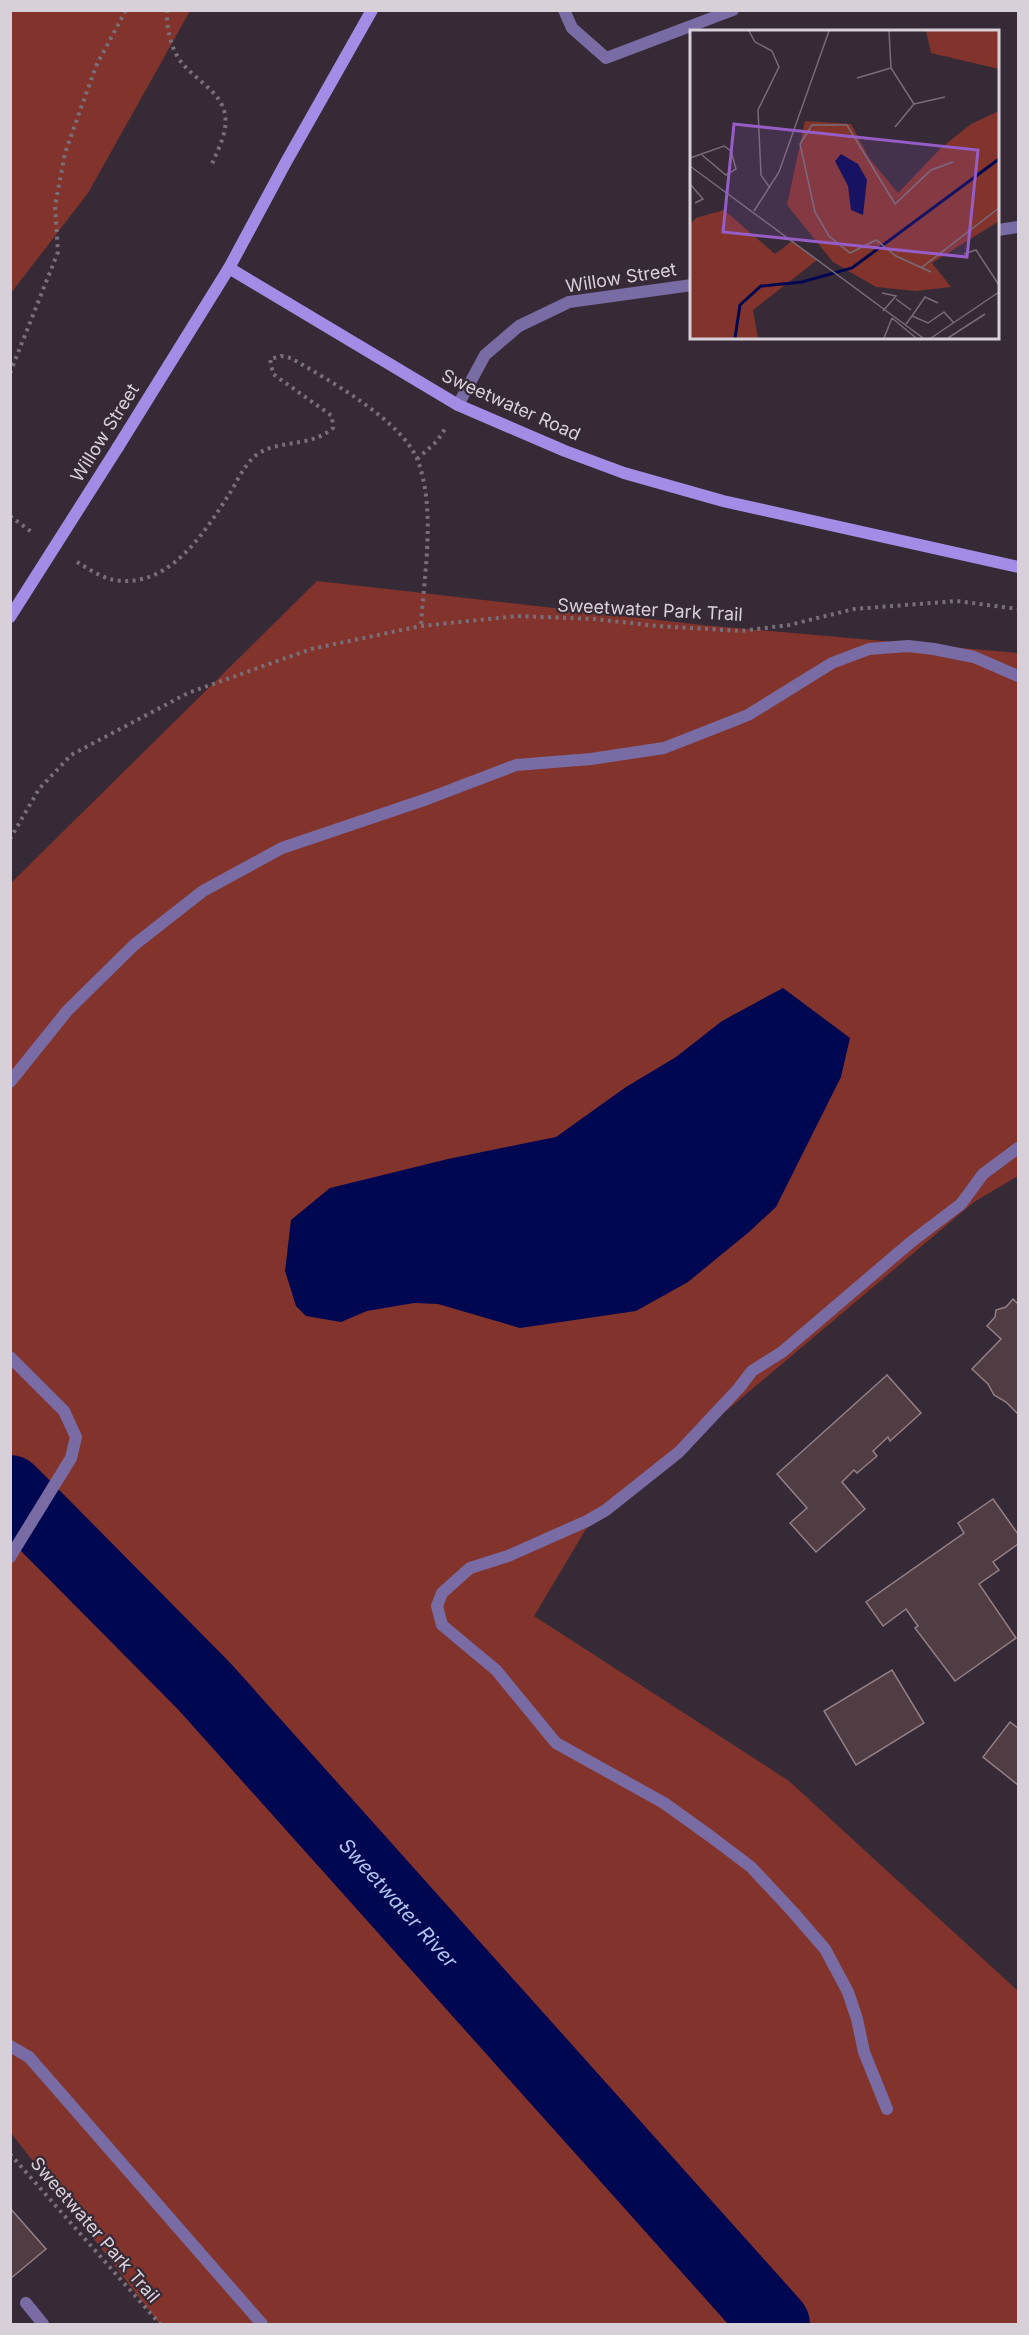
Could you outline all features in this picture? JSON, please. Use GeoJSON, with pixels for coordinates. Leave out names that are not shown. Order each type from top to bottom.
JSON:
{"type":"FeatureCollection","features":[{"type":"Feature","properties":{"kind":"main road"},"geometry":{"type":"LineString","coordinates":[[229,268],[372,10]]}},
{"type":"Feature","properties":{"kind":"main road","name":"Sweetwater Road"},"geometry":{"type":"LineString","coordinates":[[229,268],[458,405],[624,473],[723,501],[1018,567]]}},
{"type":"Feature","properties":{"kind":"main road","name":"Willow Street"},"geometry":{"type":"LineString","coordinates":[[10,617],[229,268]]}},
{"type":"Feature","properties":{"kind":"street"},"geometry":{"type":"LineString","coordinates":[[564,10],[572,27],[606,58],[733,10]]}},
{"type":"Feature","properties":{"kind":"street"},"geometry":{"type":"LineString","coordinates":[[999,230],[1018,226]]}},
{"type":"Feature","properties":{"kind":"street","name":"Willow Street"},"geometry":{"type":"LineString","coordinates":[[458,405],[485,355],[519,326],[569,302],[690,285]]}},
{"type":"Feature","properties":{"kind":"street"},"geometry":{"type":"LineString","coordinates":[[10,1082],[67,1011],[134,945],[204,891],[282,848],[427,799],[516,765],[591,759],[664,748],[748,715],[832,663],[869,649],[908,646],[934,649],[974,657],[1018,676]]}},
{"type":"Feature","properties":{"kind":"street"},"geometry":{"type":"LineString","coordinates":[[887,2109],[864,2052],[848,1992],[825,1949],[793,1912],[751,1867],[701,1829],[664,1803],[556,1743],[496,1670],[442,1625],[437,1606],[442,1593],[470,1568],[508,1556],[587,1521],[615,1503],[679,1452],[740,1388],[752,1371],[782,1352],[910,1242],[961,1204],[983,1174],[1018,1148]]}},
{"type":"Feature","properties":{"kind":"street"},"geometry":{"type":"LineString","coordinates":[[10,1357],[64,1411],[76,1437],[71,1458],[10,1557]]}},
{"type":"Feature","properties":{"kind":"street"},"geometry":{"type":"LineString","coordinates":[[10,2046],[29,2057],[262,2325]]}},
{"type":"Feature","properties":{"kind":"street"},"geometry":{"type":"LineString","coordinates":[[26,2303],[43,2325]]}},
{"type":"Feature","properties":{"kind":"path"},"geometry":{"type":"LineString","coordinates":[[10,373],[58,252],[55,206],[65,153],[96,66],[126,10]]}},
{"type":"Feature","properties":{"kind":"path"},"geometry":{"type":"LineString","coordinates":[[167,10],[169,35],[181,62],[222,102],[226,116],[224,133],[212,164]]}},
{"type":"Feature","properties":{"kind":"path"},"geometry":{"type":"LineString","coordinates":[[75,561],[112,580],[136,581],[156,575],[185,554],[211,524],[252,458],[266,449],[298,444],[324,436],[333,428],[332,416],[273,374],[270,359],[281,356],[291,358],[370,408],[403,438],[417,459],[425,486],[428,524],[421,626]]}},
{"type":"Feature","properties":{"kind":"path"},"geometry":{"type":"LineString","coordinates":[[417,459],[437,441],[458,405]]}},
{"type":"Feature","properties":{"kind":"path"},"geometry":{"type":"LineString","coordinates":[[10,516],[40,538]]}},
{"type":"Feature","properties":{"kind":"path","name":"Sweetwater Park Trail"},"geometry":{"type":"LineString","coordinates":[[10,839],[39,789],[71,755],[188,693],[311,648],[421,626],[517,616],[594,619],[657,626],[741,631],[789,625],[854,609],[957,601],[1018,609]]}},
{"type":"Feature","properties":{"kind":"path","name":"Sweetwater Park Trail"},"geometry":{"type":"LineString","coordinates":[[10,2154],[160,2325]]}},
{"type":"Feature","properties":{"kind":"shaded area"},"geometry":{"type":"Polygon","coordinates":[[[11,10],[190,11],[88,193],[11,293],[11,10]]]}},
{"type":"Feature","properties":{"kind":"shaded area"},"geometry":{"type":"Polygon","coordinates":[[[317,581],[702,625],[1018,653],[1018,1176],[974,1202],[586,1529],[534,1616],[789,1781],[1018,1991],[1018,2324],[160,2324],[11,2133],[11,883],[317,581]]]}},
{"type":"Feature","properties":{"kind":"shaded area"},"geometry":{"type":"Polygon","coordinates":[[[783,988],[850,1038],[841,1077],[776,1207],[688,1282],[636,1311],[520,1328],[438,1304],[414,1303],[367,1311],[341,1322],[306,1316],[296,1306],[285,1271],[291,1220],[330,1188],[448,1159],[556,1137],[626,1087],[676,1057],[722,1021],[783,988]]]}},
{"type":"Feature","properties":{"kind":"shaded area"},"geometry":{"type":"Polygon","coordinates":[[[10,1508],[176,1674],[164,1679],[11,1524],[10,1508]]]}},
{"type":"Feature","properties":{"kind":"building"},"geometry":{"type":"Polygon","coordinates":[[[1013,1299],[1018,1304],[1018,1414],[1006,1402],[994,1395],[988,1384],[972,1369],[1001,1339],[987,1326],[995,1317],[996,1310],[1006,1307],[1013,1299]]]}},
{"type":"Feature","properties":{"kind":"building"},"geometry":{"type":"Polygon","coordinates":[[[887,1375],[921,1413],[890,1441],[888,1437],[873,1451],[877,1456],[857,1473],[854,1470],[842,1482],[865,1509],[816,1552],[790,1523],[807,1508],[777,1474],[887,1375]]]}},
{"type":"Feature","properties":{"kind":"building"},"geometry":{"type":"Polygon","coordinates":[[[993,1499],[1018,1534],[1018,1544],[993,1562],[999,1570],[979,1584],[1016,1638],[955,1681],[915,1628],[918,1626],[906,1609],[883,1626],[866,1602],[964,1533],[958,1523],[993,1499]]]}},
{"type":"Feature","properties":{"kind":"building"},"geometry":{"type":"Polygon","coordinates":[[[892,1670],[924,1723],[856,1765],[824,1711],[892,1670]]]}},
{"type":"Feature","properties":{"kind":"building"},"geometry":{"type":"Polygon","coordinates":[[[1010,1722],[1018,1728],[1018,1785],[983,1757],[1010,1722]]]}},
{"type":"Feature","properties":{"kind":"building"},"geometry":{"type":"Polygon","coordinates":[[[10,2208],[46,2249],[10,2279],[10,2208]]]}},
{"type":"Feature","properties":{"kind":"waterway","name":"Sweetwater River"},"geometry":{"type":"LineString","coordinates":[[10,1490],[204,1686],[775,2324]]}}]}
